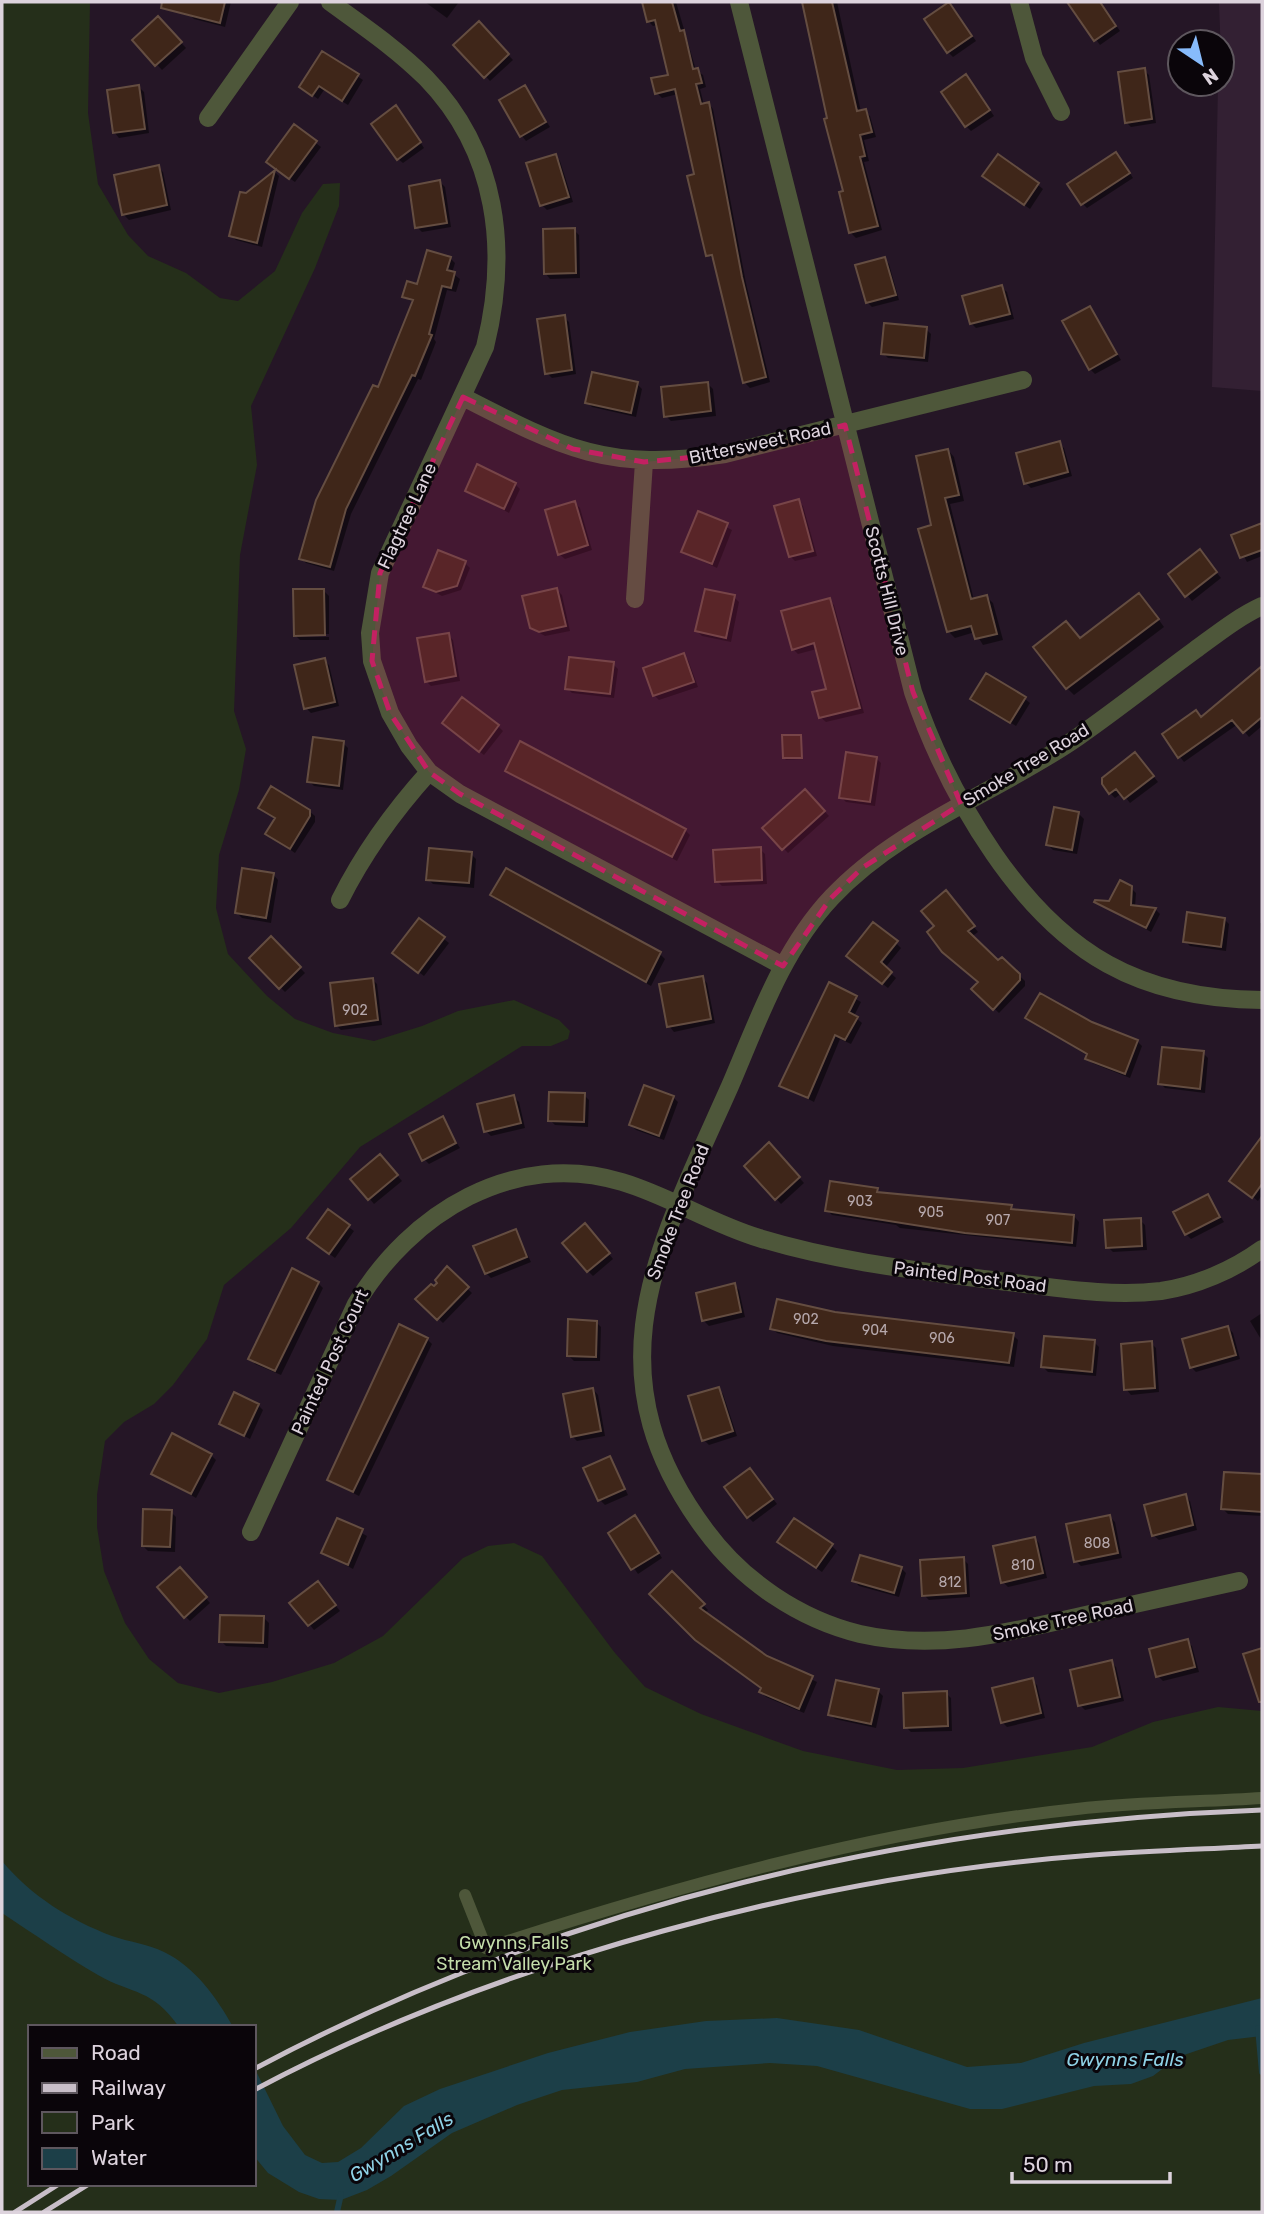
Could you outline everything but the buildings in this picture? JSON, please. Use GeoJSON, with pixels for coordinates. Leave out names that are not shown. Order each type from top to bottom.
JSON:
{"type":"FeatureCollection","features":[{"type":"Feature","properties":{"kind":"street"},"geometry":{"type":"LineString","coordinates":[[208,118],[290,2]]}},
{"type":"Feature","properties":{"kind":"street","name":"Flagtree Lane"},"geometry":{"type":"LineString","coordinates":[[330,2],[398,52],[428,80],[470,140],[484,172],[493,203],[498,275],[494,310],[485,347],[380,573],[370,633],[372,660],[390,713],[409,746],[429,772],[493,813],[783,966]]}},
{"type":"Feature","properties":{"kind":"street","name":"Scotts Hill Drive"},"geometry":{"type":"LineString","coordinates":[[738,2],[913,692],[927,733],[961,804],[1035,909],[1085,951],[1120,971],[1174,991],[1224,1000],[1262,1000]]}},
{"type":"Feature","properties":{"kind":"street"},"geometry":{"type":"LineString","coordinates":[[1019,2],[1034,58],[1061,112]]}},
{"type":"Feature","properties":{"kind":"street","name":"Bittersweet Road"},"geometry":{"type":"LineString","coordinates":[[463,397],[538,436],[573,449],[610,458],[644,462],[682,461],[725,454],[1023,380]]}},
{"type":"Feature","properties":{"kind":"street"},"geometry":{"type":"LineString","coordinates":[[635,599],[644,462]]}},
{"type":"Feature","properties":{"kind":"street","name":"Smoke Tree Road"},"geometry":{"type":"LineString","coordinates":[[1239,1581],[1006,1634],[960,1641],[908,1642],[858,1633],[814,1618],[743,1573],[714,1543],[686,1505],[667,1471],[653,1433],[643,1380],[644,1314],[650,1279],[677,1204],[783,966],[831,898],[862,868],[961,804],[1073,740],[1220,632],[1262,606]]}},
{"type":"Feature","properties":{"kind":"street"},"geometry":{"type":"LineString","coordinates":[[340,900],[365,851],[397,808],[429,772]]}},
{"type":"Feature","properties":{"kind":"street","name":"Painted Post Court"},"geometry":{"type":"LineString","coordinates":[[251,1532],[356,1304],[392,1252],[419,1227],[484,1188],[555,1174],[587,1175],[622,1182],[677,1204]]}},
{"type":"Feature","properties":{"kind":"street","name":"Painted Post Road"},"geometry":{"type":"LineString","coordinates":[[677,1204],[751,1236],[860,1264],[1102,1293],[1153,1292],[1195,1283],[1262,1249]]}},
{"type":"Feature","properties":{"kind":"lane"},"geometry":{"type":"LineString","coordinates":[[466,1895],[486,1948],[584,1916],[798,1858],[958,1827],[1078,1809],[1262,1798]]}},
{"type":"Feature","properties":{"kind":"highlighted area"},"geometry":{"type":"Polygon","coordinates":[[[463,397],[573,449],[644,462],[725,454],[845,425],[913,692],[961,804],[862,868],[831,898],[783,966],[460,794],[429,772],[390,713],[372,661],[380,573],[463,397]]]}},
{"type":"Feature","properties":{"kind":"shaded area"},"geometry":{"type":"Polygon","coordinates":[[[1219,2],[1262,2],[1262,391],[1212,387],[1218,98],[1236,98],[1236,28],[1220,28],[1219,2]]]}},
{"type":"Feature","properties":{"kind":"green space","name":"Gwynns Falls Stream Valley Park"},"geometry":{"type":"Polygon","coordinates":[[[2,2],[90,2],[88,113],[98,184],[128,235],[148,256],[186,273],[220,298],[238,301],[275,271],[302,213],[323,184],[340,183],[339,206],[315,268],[251,406],[257,465],[240,555],[234,711],[246,749],[239,790],[219,855],[216,908],[228,954],[267,996],[295,1019],[333,1033],[374,1041],[458,1011],[514,1000],[559,1020],[570,1031],[568,1039],[551,1046],[522,1046],[360,1147],[291,1228],[224,1285],[207,1339],[173,1385],[154,1404],[124,1422],[105,1441],[97,1495],[97,1527],[104,1571],[125,1623],[149,1659],[178,1683],[219,1693],[272,1682],[334,1663],[383,1636],[463,1558],[488,1546],[514,1543],[542,1556],[615,1653],[645,1687],[701,1714],[803,1751],[897,1770],[963,1768],[1092,1747],[1153,1722],[1218,1707],[1262,1711],[1262,2212],[2,2212],[2,2]]]}},
{"type":"Feature","properties":{"kind":"water"},"geometry":{"type":"Polygon","coordinates":[[[2,1861],[38,1896],[66,1914],[112,1936],[152,1947],[175,1958],[204,1984],[232,2025],[177,2025],[151,1999],[98,1975],[2,1913],[2,1861]]]}},
{"type":"Feature","properties":{"kind":"water","name":"Gwynns Falls"},"geometry":{"type":"Polygon","coordinates":[[[1262,1998],[1262,2036],[1228,2040],[1178,2057],[1153,2076],[1131,2084],[1094,2086],[1002,2109],[970,2109],[817,2066],[770,2063],[685,2069],[637,2082],[562,2090],[517,2105],[452,2133],[391,2176],[367,2190],[341,2200],[319,2199],[299,2192],[268,2173],[256,2158],[256,2071],[283,2126],[305,2155],[322,2163],[338,2162],[361,2148],[404,2106],[440,2089],[548,2053],[630,2032],[706,2021],[777,2018],[859,2030],[967,2067],[1021,2063],[1084,2043],[1262,1998]]]}},
{"type":"Feature","properties":{"kind":"waterway"},"geometry":{"type":"LineString","coordinates":[[1258,2028],[1262,2072]]}},
{"type":"Feature","properties":{"kind":"waterway"},"geometry":{"type":"LineString","coordinates":[[337,2212],[341,2194]]}},
{"type":"Feature","properties":{"kind":"railway"},"geometry":{"type":"LineString","coordinates":[[256,2068],[372,2011],[493,1961],[617,1918],[743,1882],[871,1854],[1000,1833],[1131,1818],[1262,1810]]}},
{"type":"Feature","properties":{"kind":"railway"},"geometry":{"type":"LineString","coordinates":[[256,2089],[350,2043],[450,2001],[555,1964],[662,1931],[770,1904],[879,1882],[987,1866],[1093,1855],[1262,1846]]}},
{"type":"Feature","properties":{"kind":"railway"},"geometry":{"type":"LineString","coordinates":[[15,2212],[56,2186]]}},
{"type":"Feature","properties":{"kind":"railway"},"geometry":{"type":"LineString","coordinates":[[44,2212],[86,2186]]}}]}
